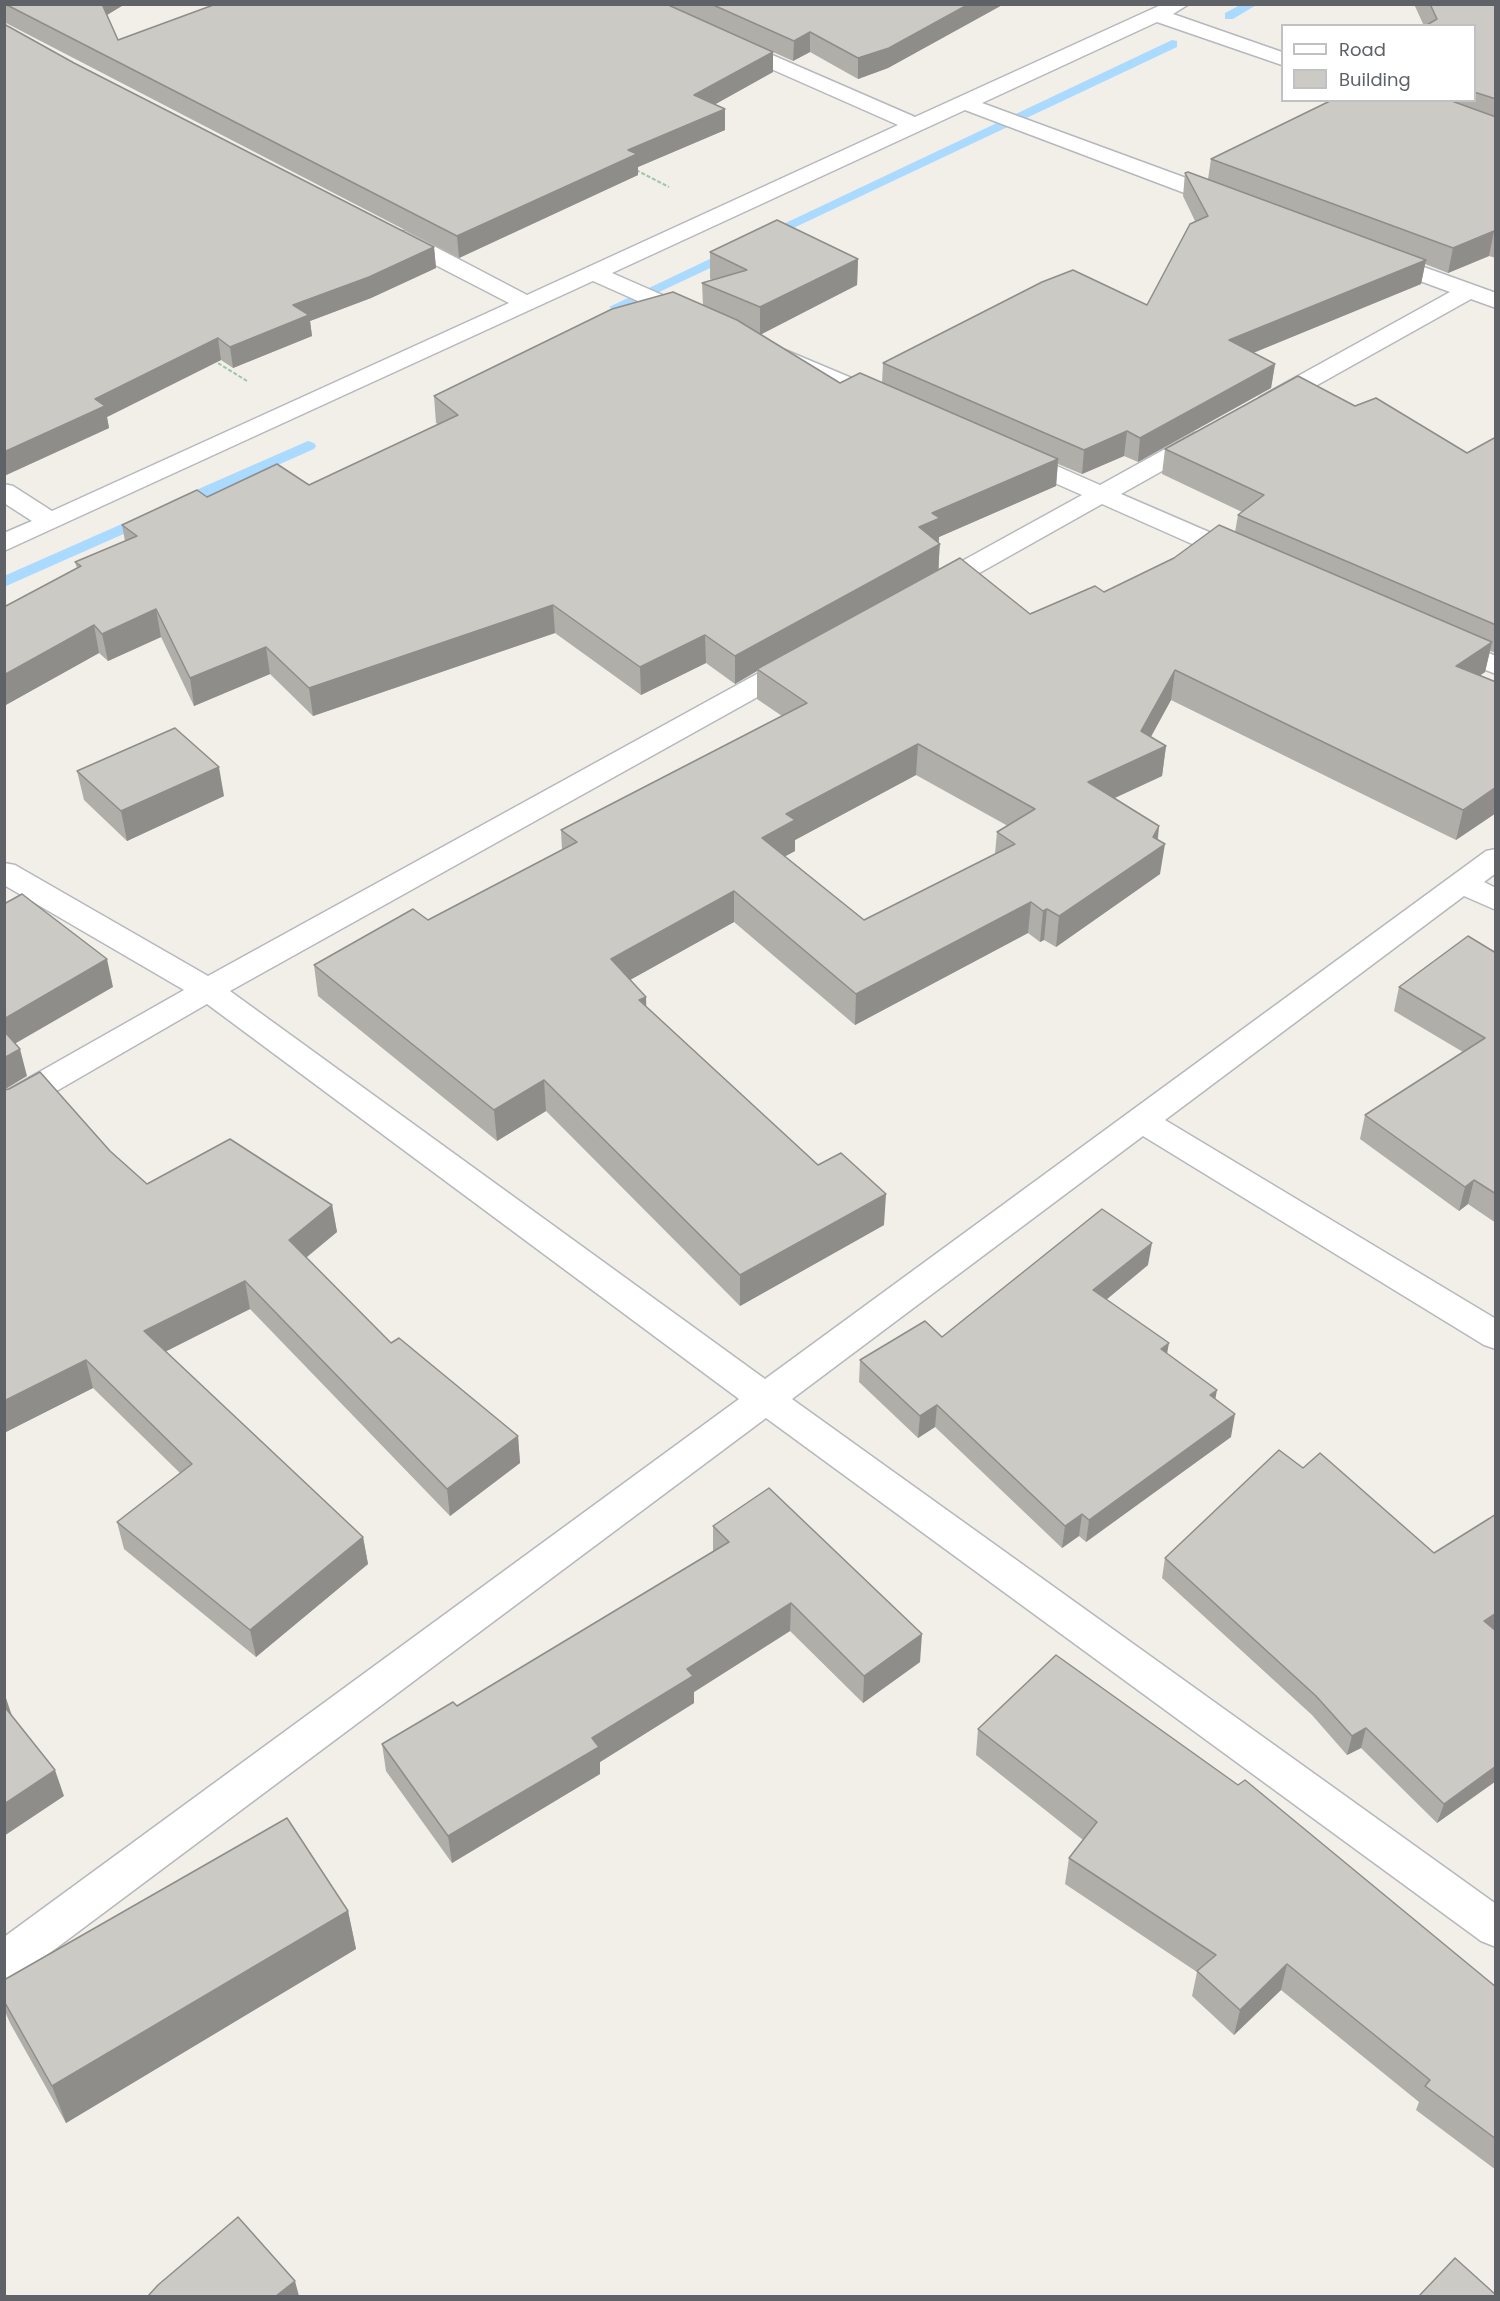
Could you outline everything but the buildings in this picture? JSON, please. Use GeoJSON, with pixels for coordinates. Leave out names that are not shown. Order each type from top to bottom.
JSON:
{"type":"FeatureCollection","features":[{"type":"Feature","properties":{"kind":"street"},"geometry":{"type":"LineString","coordinates":[[4,543],[1180,4]]}},
{"type":"Feature","properties":{"kind":"street"},"geometry":{"type":"LineString","coordinates":[[1156,15],[1281,59]]}},
{"type":"Feature","properties":{"kind":"street"},"geometry":{"type":"LineString","coordinates":[[720,39],[915,125]]}},
{"type":"Feature","properties":{"kind":"street"},"geometry":{"type":"LineString","coordinates":[[964,103],[1248,209]]}},
{"type":"Feature","properties":{"kind":"street"},"geometry":{"type":"LineString","coordinates":[[381,228],[528,304]]}},
{"type":"Feature","properties":{"kind":"street"},"geometry":{"type":"LineString","coordinates":[[1359,250],[1496,301]]}},
{"type":"Feature","properties":{"kind":"street"},"geometry":{"type":"LineString","coordinates":[[593,273],[717,327]]}},
{"type":"Feature","properties":{"kind":"street"},"geometry":{"type":"LineString","coordinates":[[915,598],[1469,291]]}},
{"type":"Feature","properties":{"kind":"street"},"geometry":{"type":"LineString","coordinates":[[761,346],[904,408]]}},
{"type":"Feature","properties":{"kind":"street"},"geometry":{"type":"LineString","coordinates":[[992,447],[1266,566]]}},
{"type":"Feature","properties":{"kind":"street"},"geometry":{"type":"LineString","coordinates":[[4,491],[51,522]]}},
{"type":"Feature","properties":{"kind":"street"},"geometry":{"type":"LineString","coordinates":[[1430,638],[1496,666]]}},
{"type":"Feature","properties":{"kind":"street"},"geometry":{"type":"LineString","coordinates":[[4,1107],[208,990],[821,650]]}},
{"type":"Feature","properties":{"kind":"street"},"geometry":{"type":"LineString","coordinates":[[4,1962],[1496,858]]}},
{"type":"Feature","properties":{"kind":"street"},"geometry":{"type":"LineString","coordinates":[[4,872],[208,990],[765,1399],[1496,1928]]}},
{"type":"Feature","properties":{"kind":"street"},"geometry":{"type":"LineString","coordinates":[[1462,883],[1496,900]]}},
{"type":"Feature","properties":{"kind":"street"},"geometry":{"type":"LineString","coordinates":[[1141,1120],[1496,1336]]}},
{"type":"Feature","properties":{"kind":"path"},"geometry":{"type":"LineString","coordinates":[[627,166],[724,213]]}},
{"type":"Feature","properties":{"kind":"path"},"geometry":{"type":"LineString","coordinates":[[205,355],[295,410]]}},
{"type":"Feature","properties":{"kind":"waterway"},"geometry":{"type":"LineString","coordinates":[[1229,16],[1252,4]]}},
{"type":"Feature","properties":{"kind":"waterway"},"geometry":{"type":"LineString","coordinates":[[763,237],[1172,44]]}},
{"type":"Feature","properties":{"kind":"waterway"},"geometry":{"type":"LineString","coordinates":[[616,307],[735,251]]}},
{"type":"Feature","properties":{"kind":"waterway"},"geometry":{"type":"LineString","coordinates":[[177,504],[308,446]]}},
{"type":"Feature","properties":{"kind":"waterway"},"geometry":{"type":"LineString","coordinates":[[4,582],[149,517]]}}]}
